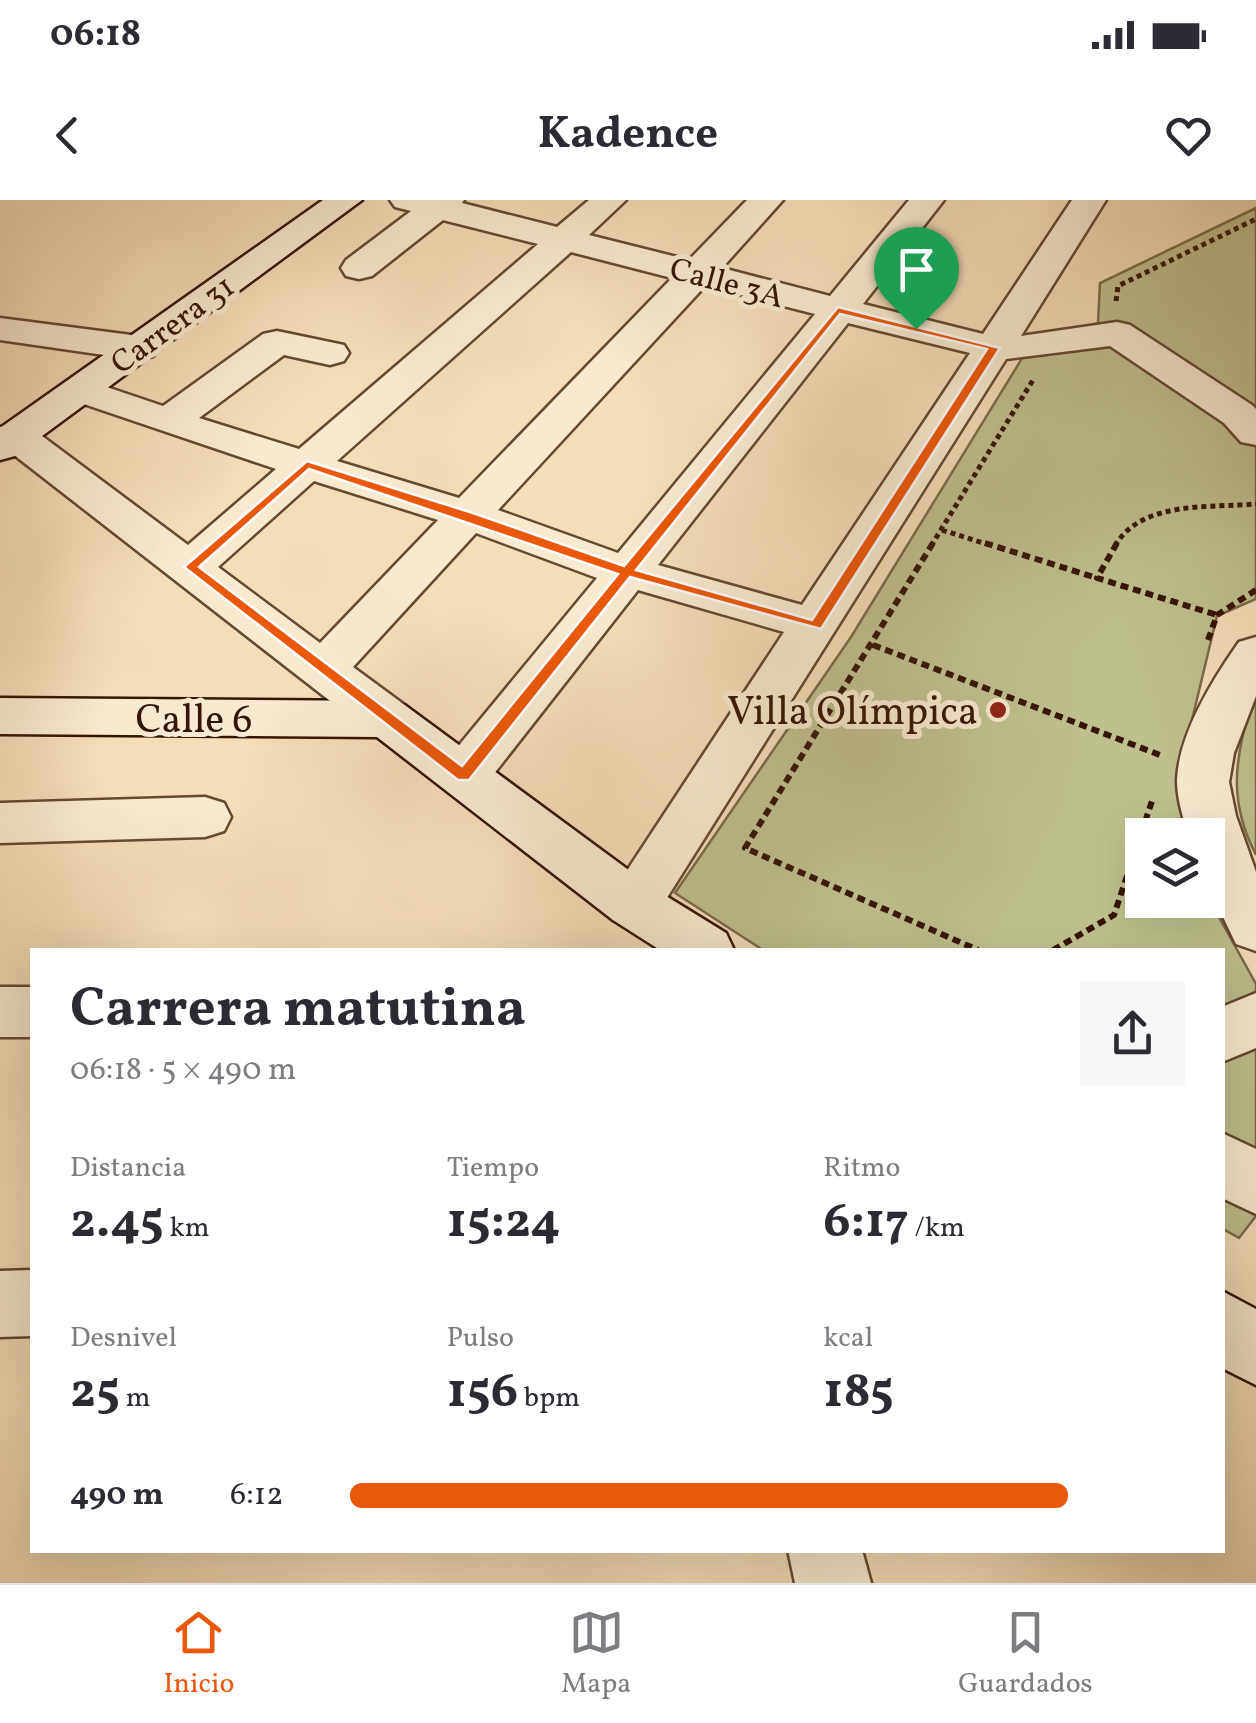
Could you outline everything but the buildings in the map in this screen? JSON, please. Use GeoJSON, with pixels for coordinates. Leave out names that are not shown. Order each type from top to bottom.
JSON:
{"type":"FeatureCollection","features":[{"type":"Feature","properties":{"kind":"street","name":"Carrera 31"},"geometry":{"type":"LineString","coordinates":[[8,441],[345,200]]}},
{"type":"Feature","properties":{"kind":"street"},"geometry":{"type":"LineString","coordinates":[[190,567],[608,200]]}},
{"type":"Feature","properties":{"kind":"street"},"geometry":{"type":"LineString","coordinates":[[323,669],[766,200]]}},
{"type":"Feature","properties":{"kind":"street"},"geometry":{"type":"LineString","coordinates":[[464,776],[927,200]]}},
{"type":"Feature","properties":{"kind":"street"},"geometry":{"type":"LineString","coordinates":[[633,904],[1089,200]]}},
{"type":"Feature","properties":{"kind":"street"},"geometry":{"type":"LineString","coordinates":[[359,268],[431,202]]}},
{"type":"Feature","properties":{"kind":"street","name":"Calle 3A"},"geometry":{"type":"LineString","coordinates":[[431,202],[564,240],[994,348],[1030,347],[1117,333],[1238,414],[1256,433]]}},
{"type":"Feature","properties":{"kind":"street"},"geometry":{"type":"LineString","coordinates":[[0,329],[139,348]]}},
{"type":"Feature","properties":{"kind":"street"},"geometry":{"type":"LineString","coordinates":[[168,422],[277,342],[330,353]]}},
{"type":"Feature","properties":{"kind":"street"},"geometry":{"type":"LineString","coordinates":[[80,390],[627,572],[816,625]]}},
{"type":"Feature","properties":{"kind":"street"},"geometry":{"type":"LineString","coordinates":[[8,441],[190,567],[633,904],[700,948]]}},
{"type":"Feature","properties":{"kind":"street"},"geometry":{"type":"LineString","coordinates":[[1256,654],[1239,676],[1202,780],[1233,889],[1256,928]]}},
{"type":"Feature","properties":{"kind":"street","name":"Calle 6"},"geometry":{"type":"LineString","coordinates":[[0,716],[388,719]]}},
{"type":"Feature","properties":{"kind":"street"},"geometry":{"type":"LineString","coordinates":[[0,823],[205,817]]}},
{"type":"Feature","properties":{"kind":"street"},"geometry":{"type":"LineString","coordinates":[[0,1012],[30,1012]]}},
{"type":"Feature","properties":{"kind":"street"},"geometry":{"type":"LineString","coordinates":[[1225,1035],[1256,1018]]}},
{"type":"Feature","properties":{"kind":"street"},"geometry":{"type":"LineString","coordinates":[[1225,1164],[1256,1184]]}},
{"type":"Feature","properties":{"kind":"street"},"geometry":{"type":"LineString","coordinates":[[0,1304],[30,1303]]}},
{"type":"Feature","properties":{"kind":"street"},"geometry":{"type":"LineString","coordinates":[[825,1553],[833,1583]]}},
{"type":"Feature","properties":{"kind":"path"},"geometry":{"type":"LineString","coordinates":[[973,948],[745,848],[1047,356],[1114,328],[1118,286],[1256,219]]}},
{"type":"Feature","properties":{"kind":"path"},"geometry":{"type":"LineString","coordinates":[[1098,578],[1121,536],[1154,513],[1256,504]]}},
{"type":"Feature","properties":{"kind":"path"},"geometry":{"type":"LineString","coordinates":[[942,530],[1217,615]]}},
{"type":"Feature","properties":{"kind":"path"},"geometry":{"type":"LineString","coordinates":[[873,645],[1166,757]]}},
{"type":"Feature","properties":{"kind":"green space","name":"Villa Olímpica"},"geometry":{"type":"Polygon","coordinates":[[[1256,208],[1256,599],[1217,616],[1177,782],[1187,818],[1125,818],[1125,918],[1220,918],[1256,984],[1256,1216],[1239,1238],[1225,1230],[1225,948],[760,948],[675,893],[851,637],[1029,347],[1098,323],[1100,283],[1256,208]]]}},
{"type":"Feature","properties":{"kind":"green space"},"geometry":{"type":"Polygon","coordinates":[[[1256,702],[1256,855],[1241,818],[1237,782],[1245,728],[1250,708],[1256,702]]]}},
{"type":"Feature","properties":{"kind":"place","name":"Villa Olímpica"},"geometry":{"type":"Point","coordinates":[998,710]}},
{"type":"Feature","properties":{"kind":"route"},"geometry":{"type":"LineString","coordinates":[[916,329],[838,310],[627,572],[307,464],[190,567],[464,776],[627,572],[816,625],[994,348],[916,329]]}}]}
